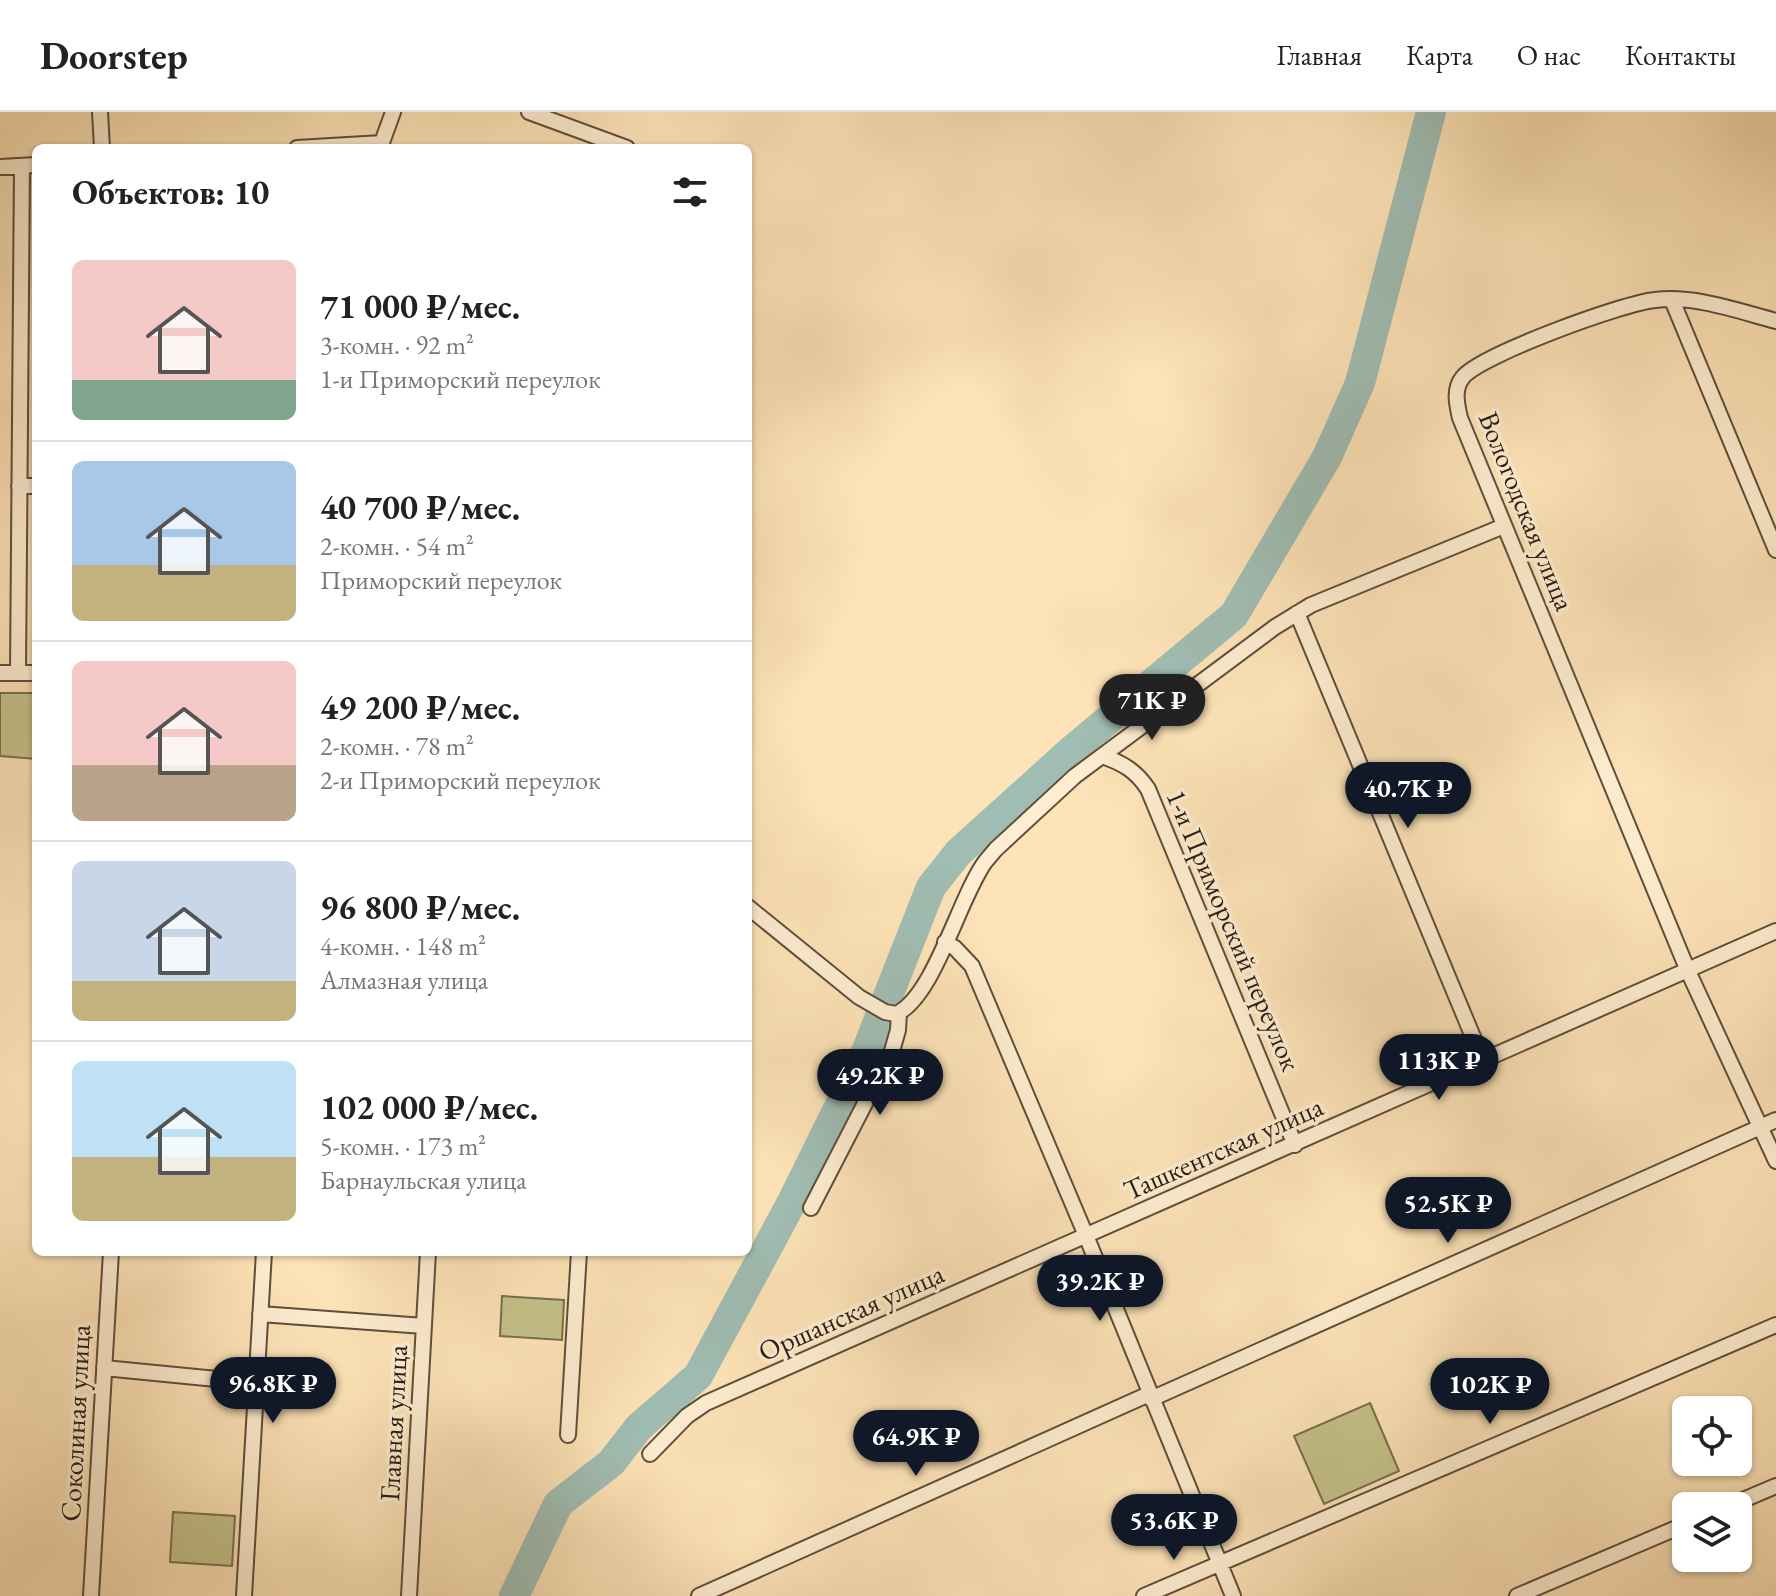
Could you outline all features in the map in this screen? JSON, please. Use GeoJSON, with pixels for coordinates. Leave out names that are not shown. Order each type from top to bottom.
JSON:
{"type":"FeatureCollection","features":[{"type":"Feature","properties":{"kind":"street"},"geometry":{"type":"LineString","coordinates":[[100,112],[102,144]]}},
{"type":"Feature","properties":{"kind":"street"},"geometry":{"type":"LineString","coordinates":[[381,144],[393,112]]}},
{"type":"Feature","properties":{"kind":"street"},"geometry":{"type":"LineString","coordinates":[[529,112],[616,144]]}},
{"type":"Feature","properties":{"kind":"street"},"geometry":{"type":"LineString","coordinates":[[0,167],[29,165],[20,317],[18,673]]}},
{"type":"Feature","properties":{"kind":"street","name":"Вологодская улица"},"geometry":{"type":"LineString","coordinates":[[1776,321],[1714,305],[1672,300],[1656,300],[1610,310],[1485,362],[1462,378],[1456,396],[1460,418],[1688,971],[1776,1161]]}},
{"type":"Feature","properties":{"kind":"street"},"geometry":{"type":"LineString","coordinates":[[1672,300],[1776,550]]}},
{"type":"Feature","properties":{"kind":"street"},"geometry":{"type":"LineString","coordinates":[[20,317],[32,317]]}},
{"type":"Feature","properties":{"kind":"street"},"geometry":{"type":"LineString","coordinates":[[19,486],[32,486]]}},
{"type":"Feature","properties":{"kind":"street"},"geometry":{"type":"LineString","coordinates":[[886,1010],[907,1009],[916,999],[979,871],[996,849],[1075,776],[1297,613],[1504,526]]}},
{"type":"Feature","properties":{"kind":"street"},"geometry":{"type":"LineString","coordinates":[[1297,613],[1483,1061]]}},
{"type":"Feature","properties":{"kind":"street"},"geometry":{"type":"LineString","coordinates":[[0,673],[32,673]]}},
{"type":"Feature","properties":{"kind":"street","name":"1-и Приморский переулок"},"geometry":{"type":"LineString","coordinates":[[1102,756],[1129,768],[1148,789],[1295,1145]]}},
{"type":"Feature","properties":{"kind":"street"},"geometry":{"type":"LineString","coordinates":[[752,910],[886,1010],[898,1030],[892,1051],[811,1208]]}},
{"type":"Feature","properties":{"kind":"street","name":"Ташкентская улица"},"geometry":{"type":"LineString","coordinates":[[1087,1238],[1776,931]]}},
{"type":"Feature","properties":{"kind":"street"},"geometry":{"type":"LineString","coordinates":[[945,942],[972,966],[1233,1596]]}},
{"type":"Feature","properties":{"kind":"street"},"geometry":{"type":"LineString","coordinates":[[699,1596],[1776,1120]]}},
{"type":"Feature","properties":{"kind":"street","name":"Оршанская улица"},"geometry":{"type":"LineString","coordinates":[[650,1454],[687,1416],[706,1403],[1087,1238]]}},
{"type":"Feature","properties":{"kind":"street","name":"Соколиная улица"},"geometry":{"type":"LineString","coordinates":[[91,1596],[111,1256]]}},
{"type":"Feature","properties":{"kind":"street"},"geometry":{"type":"LineString","coordinates":[[244,1596],[264,1256]]}},
{"type":"Feature","properties":{"kind":"street","name":"Главная улица"},"geometry":{"type":"LineString","coordinates":[[409,1596],[428,1256]]}},
{"type":"Feature","properties":{"kind":"street"},"geometry":{"type":"LineString","coordinates":[[568,1435],[579,1256]]}},
{"type":"Feature","properties":{"kind":"street"},"geometry":{"type":"LineString","coordinates":[[260,1314],[424,1326]]}},
{"type":"Feature","properties":{"kind":"street"},"geometry":{"type":"LineString","coordinates":[[1144,1596],[1776,1325]]}},
{"type":"Feature","properties":{"kind":"street"},"geometry":{"type":"LineString","coordinates":[[104,1368],[257,1383]]}},
{"type":"Feature","properties":{"kind":"street"},"geometry":{"type":"LineString","coordinates":[[1752,1496],[1776,1486]]}},
{"type":"Feature","properties":{"kind":"street"},"geometry":{"type":"LineString","coordinates":[[1517,1596],[1672,1530]]}},
{"type":"Feature","properties":{"kind":"shaded area"},"geometry":{"type":"Polygon","coordinates":[[[0,693],[32,693],[32,759],[0,756],[0,693]]]}},
{"type":"Feature","properties":{"kind":"shaded area"},"geometry":{"type":"Polygon","coordinates":[[[502,1296],[564,1300],[562,1340],[500,1336],[502,1296]]]}},
{"type":"Feature","properties":{"kind":"shaded area"},"geometry":{"type":"Polygon","coordinates":[[[1370,1403],[1399,1471],[1324,1504],[1294,1436],[1370,1403]]]}},
{"type":"Feature","properties":{"kind":"shaded area"},"geometry":{"type":"Polygon","coordinates":[[[173,1512],[235,1516],[232,1566],[170,1562],[173,1512]]]}},
{"type":"Feature","properties":{"kind":"waterway"},"geometry":{"type":"LineString","coordinates":[[514,1596],[558,1504],[611,1463],[639,1427],[698,1376],[793,1200],[866,1052],[931,887],[958,853],[1072,750],[1234,615],[1327,457],[1360,383],[1431,112]]}}]}
